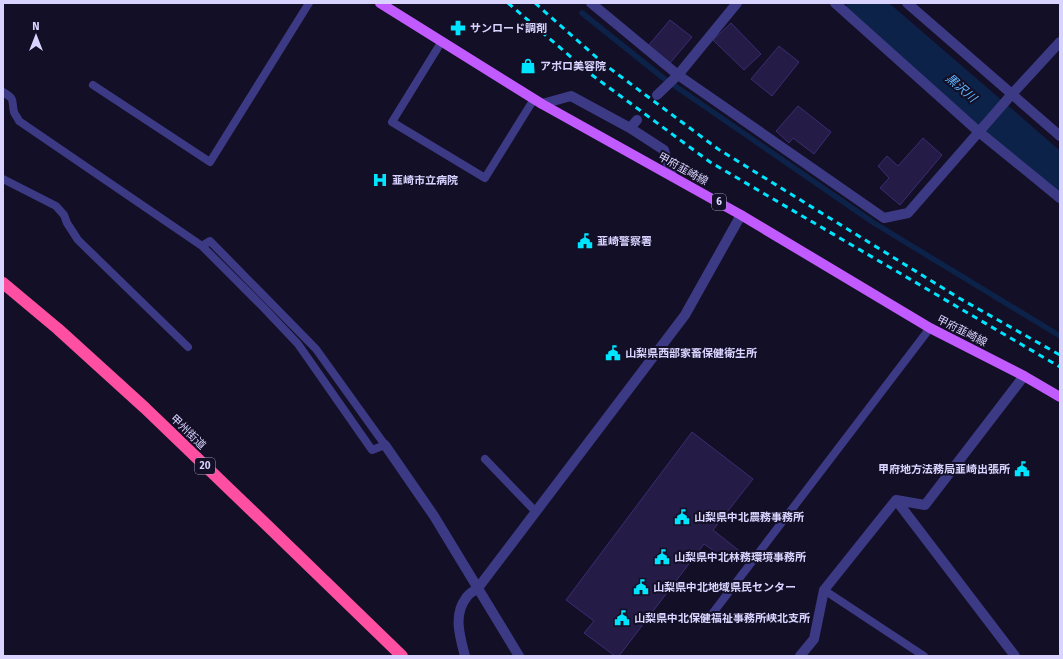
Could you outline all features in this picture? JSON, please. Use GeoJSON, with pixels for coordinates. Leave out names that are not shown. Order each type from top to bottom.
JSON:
{"type":"FeatureCollection","features":[{"type":"Feature","properties":{"kind":"highway","name":"甲州街道"},"geometry":{"type":"LineString","coordinates":[[3,283],[58,329],[145,408],[402,656]]}},
{"type":"Feature","properties":{"kind":"main road","name":"甲府韮崎線"},"geometry":{"type":"LineString","coordinates":[[385,4],[538,102],[742,215],[930,328],[1024,376],[1060,397]]}},
{"type":"Feature","properties":{"kind":"street"},"geometry":{"type":"LineString","coordinates":[[657,95],[678,75],[737,3]]}},
{"type":"Feature","properties":{"kind":"street"},"geometry":{"type":"LineString","coordinates":[[836,3],[979,132],[1060,198]]}},
{"type":"Feature","properties":{"kind":"street"},"geometry":{"type":"LineString","coordinates":[[907,3],[1060,136]]}},
{"type":"Feature","properties":{"kind":"street"},"geometry":{"type":"LineString","coordinates":[[594,4],[678,75],[884,218],[908,213],[1012,94],[1060,42]]}},
{"type":"Feature","properties":{"kind":"street"},"geometry":{"type":"LineString","coordinates":[[538,102],[571,96],[633,124],[664,150],[672,176]]}},
{"type":"Feature","properties":{"kind":"street"},"geometry":{"type":"LineString","coordinates":[[465,656],[460,636],[459,614],[466,597],[478,588],[685,315],[742,215]]}},
{"type":"Feature","properties":{"kind":"street"},"geometry":{"type":"LineString","coordinates":[[896,500],[925,505],[1024,376]]}},
{"type":"Feature","properties":{"kind":"street"},"geometry":{"type":"LineString","coordinates":[[386,445],[434,516],[519,656]]}},
{"type":"Feature","properties":{"kind":"street"},"geometry":{"type":"LineString","coordinates":[[800,656],[814,639],[824,590],[896,500]]}},
{"type":"Feature","properties":{"kind":"street"},"geometry":{"type":"LineString","coordinates":[[896,500],[1015,656]]}},
{"type":"Feature","properties":{"kind":"lane"},"geometry":{"type":"LineString","coordinates":[[93,85],[210,162],[309,3]]}},
{"type":"Feature","properties":{"kind":"lane"},"geometry":{"type":"LineString","coordinates":[[442,41],[392,122],[485,178],[538,102]]}},
{"type":"Feature","properties":{"kind":"lane"},"geometry":{"type":"LineString","coordinates":[[3,92],[11,97],[14,112],[19,121],[202,246],[298,344],[372,450],[386,445],[316,349],[210,241],[202,246]]}},
{"type":"Feature","properties":{"kind":"lane"},"geometry":{"type":"LineString","coordinates":[[3,179],[56,206],[64,215],[67,223],[78,240],[188,347]]}},
{"type":"Feature","properties":{"kind":"lane"},"geometry":{"type":"LineString","coordinates":[[712,614],[930,328]]}},
{"type":"Feature","properties":{"kind":"lane"},"geometry":{"type":"LineString","coordinates":[[485,458],[536,512]]}},
{"type":"Feature","properties":{"kind":"lane"},"geometry":{"type":"LineString","coordinates":[[824,590],[924,656]]}},
{"type":"Feature","properties":{"kind":"building"},"geometry":{"type":"Polygon","coordinates":[[[670,20],[692,37],[670,63],[648,46],[670,20]]]}},
{"type":"Feature","properties":{"kind":"building"},"geometry":{"type":"Polygon","coordinates":[[[731,23],[761,54],[744,70],[713,40],[731,23]]]}},
{"type":"Feature","properties":{"kind":"building"},"geometry":{"type":"Polygon","coordinates":[[[779,46],[799,62],[772,96],[751,79],[779,46]]]}},
{"type":"Feature","properties":{"kind":"building"},"geometry":{"type":"Polygon","coordinates":[[[798,106],[831,132],[814,154],[793,138],[789,143],[776,131],[798,106]]]}},
{"type":"Feature","properties":{"kind":"building"},"geometry":{"type":"Polygon","coordinates":[[[923,138],[942,155],[900,205],[880,188],[889,178],[878,166],[887,156],[898,166],[923,138]]]}},
{"type":"Feature","properties":{"kind":"building"},"geometry":{"type":"Polygon","coordinates":[[[692,432],[753,479],[713,530],[742,553],[733,564],[704,544],[619,656],[615,656],[584,633],[594,621],[566,600],[692,432]]]}},
{"type":"Feature","properties":{"kind":"waterway","name":"黒沢川"},"geometry":{"type":"LineString","coordinates":[[863,3],[1060,173]]}},
{"type":"Feature","properties":{"kind":"waterway"},"geometry":{"type":"LineString","coordinates":[[582,13],[662,77],[874,223],[1060,336]]}},
{"type":"Feature","properties":{"kind":"railway"},"geometry":{"type":"LineString","coordinates":[[508,3],[592,75],[710,162],[1060,367]]}},
{"type":"Feature","properties":{"kind":"railway"},"geometry":{"type":"LineString","coordinates":[[535,3],[604,64],[718,149],[959,298],[1060,355]]}},
{"type":"Feature","properties":{"kind":"place","name":"サンロード調剤"},"geometry":{"type":"Point","coordinates":[458,28]}},
{"type":"Feature","properties":{"kind":"place","name":"アポロ美容院"},"geometry":{"type":"Point","coordinates":[528,66]}},
{"type":"Feature","properties":{"kind":"place","name":"韮崎市立病院"},"geometry":{"type":"Point","coordinates":[380,180]}},
{"type":"Feature","properties":{"kind":"place","name":"韮崎警察署"},"geometry":{"type":"Point","coordinates":[585,241]}},
{"type":"Feature","properties":{"kind":"place","name":"山梨県西部家畜保健衛生所"},"geometry":{"type":"Point","coordinates":[613,353]}},
{"type":"Feature","properties":{"kind":"place","name":"甲府地方法務局韮崎出張所"},"geometry":{"type":"Point","coordinates":[1022,469]}},
{"type":"Feature","properties":{"kind":"place","name":"山梨県中北農務事務所"},"geometry":{"type":"Point","coordinates":[682,517]}},
{"type":"Feature","properties":{"kind":"place","name":"山梨県中北林務環境事務所"},"geometry":{"type":"Point","coordinates":[662,557]}},
{"type":"Feature","properties":{"kind":"place","name":"山梨県中北地域県民センター"},"geometry":{"type":"Point","coordinates":[641,587]}},
{"type":"Feature","properties":{"kind":"place","name":"山梨県中北保健福祉事務所峡北支所"},"geometry":{"type":"Point","coordinates":[622,618]}}]}
